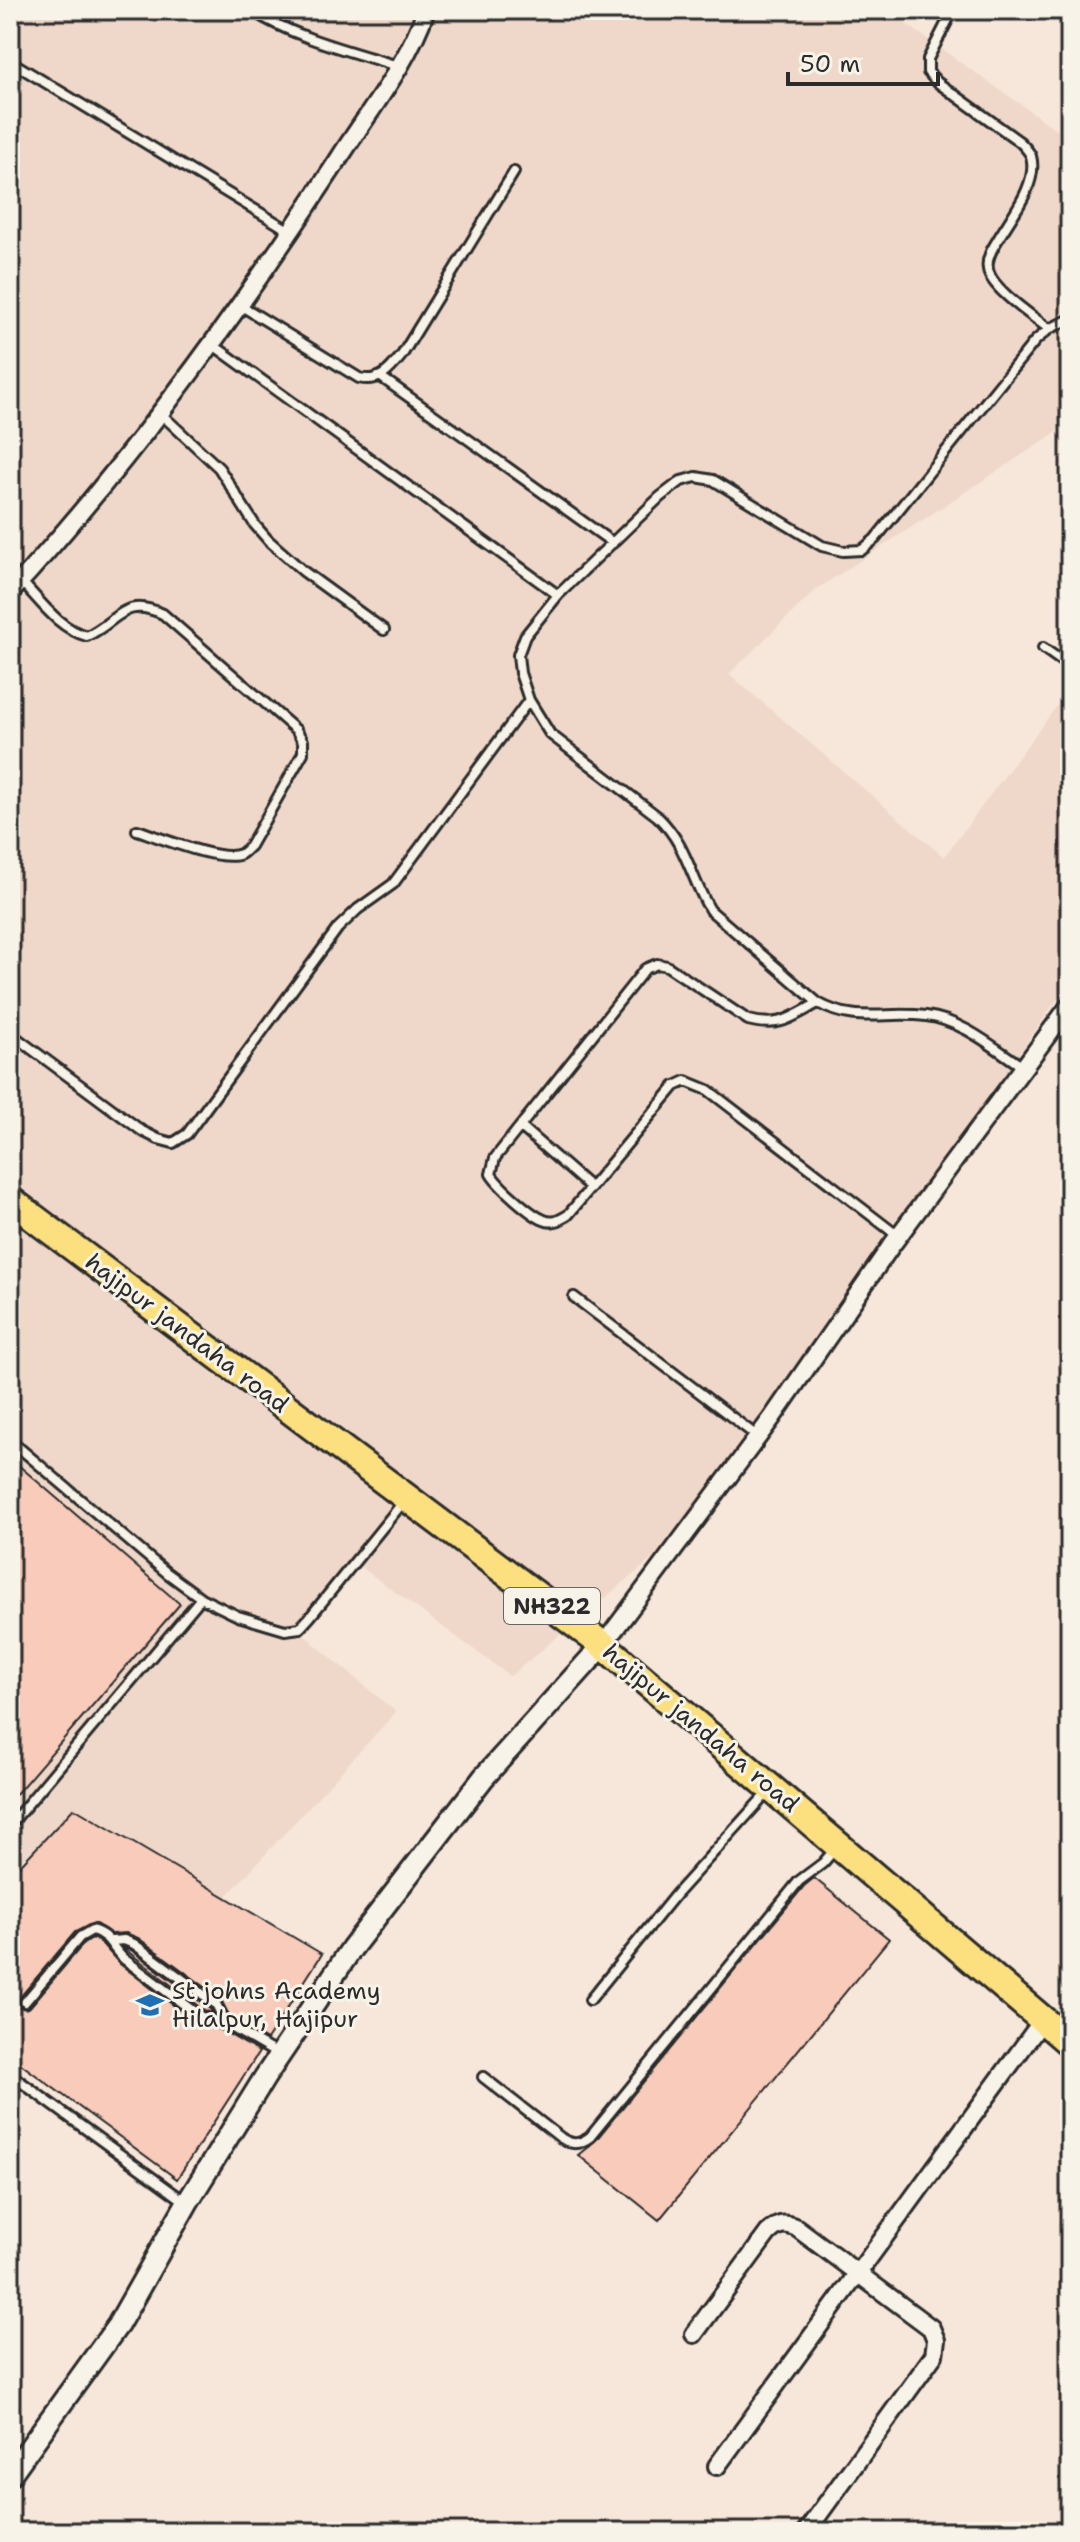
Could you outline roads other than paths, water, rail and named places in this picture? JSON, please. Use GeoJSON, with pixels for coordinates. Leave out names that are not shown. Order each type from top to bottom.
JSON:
{"type":"FeatureCollection","features":[{"type":"Feature","properties":{"kind":"highway","name":"hajipur jandaha road"},"geometry":{"type":"LineString","coordinates":[[10,1201],[603,1645],[1070,2043]]}},
{"type":"Feature","properties":{"kind":"street"},"geometry":{"type":"LineString","coordinates":[[15,587],[212,344],[398,66],[426,10]]}},
{"type":"Feature","properties":{"kind":"street"},"geometry":{"type":"LineString","coordinates":[[10,2475],[118,2325],[187,2203],[352,1948],[442,1829],[603,1645],[758,1437],[899,1236],[1070,1005]]}},
{"type":"Feature","properties":{"kind":"street"},"geometry":{"type":"LineString","coordinates":[[717,2466],[1042,2021]]}},
{"type":"Feature","properties":{"kind":"street"},"geometry":{"type":"LineString","coordinates":[[694,2334],[768,2233],[777,2225],[786,2224],[797,2228],[931,2328],[936,2340],[934,2355],[806,2532]]}},
{"type":"Feature","properties":{"kind":"lane"},"geometry":{"type":"LineString","coordinates":[[251,10],[267,20],[329,45],[398,66]]}},
{"type":"Feature","properties":{"kind":"lane"},"geometry":{"type":"LineString","coordinates":[[953,10],[928,59],[928,72],[937,82],[1020,142],[1031,154],[1032,170],[1027,187],[990,253],[987,269],[1004,293],[1049,329]]}},
{"type":"Feature","properties":{"kind":"lane"},"geometry":{"type":"LineString","coordinates":[[10,61],[290,231]]}},
{"type":"Feature","properties":{"kind":"lane"},"geometry":{"type":"LineString","coordinates":[[239,305],[359,378],[371,381],[381,377],[392,369],[402,355],[514,172]]}},
{"type":"Feature","properties":{"kind":"lane"},"geometry":{"type":"LineString","coordinates":[[1024,1068],[945,1020],[925,1015],[850,1016],[834,1013],[818,1003],[710,910],[681,843],[672,831],[657,816],[550,734],[529,700],[518,655],[525,636],[558,595],[660,497],[681,481],[696,477],[713,480],[822,546],[843,551],[862,550],[875,539],[1035,341],[1049,329],[1070,319]]}},
{"type":"Feature","properties":{"kind":"lane"},"geometry":{"type":"LineString","coordinates":[[212,344],[558,595]]}},
{"type":"Feature","properties":{"kind":"lane"},"geometry":{"type":"LineString","coordinates":[[381,377],[613,543]]}},
{"type":"Feature","properties":{"kind":"lane"},"geometry":{"type":"LineString","coordinates":[[159,413],[219,468],[268,540],[303,571],[384,630]]}},
{"type":"Feature","properties":{"kind":"lane"},"geometry":{"type":"LineString","coordinates":[[15,587],[63,625],[87,636],[132,607],[146,606],[163,614],[296,730],[303,741],[303,753],[250,846],[243,853],[232,856],[217,854],[137,830]]}},
{"type":"Feature","properties":{"kind":"lane"},"geometry":{"type":"LineString","coordinates":[[1043,648],[1070,667]]}},
{"type":"Feature","properties":{"kind":"lane"},"geometry":{"type":"LineString","coordinates":[[10,1033],[142,1131],[173,1143],[187,1134],[338,928],[393,884],[529,700]]}},
{"type":"Feature","properties":{"kind":"lane"},"geometry":{"type":"LineString","coordinates":[[818,1003],[775,1024],[762,1023],[748,1020],[667,966],[657,964],[645,969],[491,1166],[495,1181],[544,1221],[556,1222],[568,1215],[675,1086],[686,1081],[708,1090],[899,1236]]}},
{"type":"Feature","properties":{"kind":"lane"},"geometry":{"type":"LineString","coordinates":[[521,1127],[591,1188]]}},
{"type":"Feature","properties":{"kind":"lane"},"geometry":{"type":"LineString","coordinates":[[574,1297],[758,1437]]}},
{"type":"Feature","properties":{"kind":"lane"},"geometry":{"type":"LineString","coordinates":[[10,1440],[167,1573],[201,1598],[238,1616],[285,1630],[300,1628],[407,1498]]}},
{"type":"Feature","properties":{"kind":"lane"},"geometry":{"type":"LineString","coordinates":[[10,1825],[201,1598]]}},
{"type":"Feature","properties":{"kind":"lane"},"geometry":{"type":"LineString","coordinates":[[590,2000],[676,1894],[772,1788]]}},
{"type":"Feature","properties":{"kind":"lane"},"geometry":{"type":"LineString","coordinates":[[483,2077],[561,2138],[569,2143],[583,2142],[799,1881],[823,1863],[839,1845]]}},
{"type":"Feature","properties":{"kind":"lane"},"geometry":{"type":"LineString","coordinates":[[25,2002],[86,1932],[92,1930],[112,1941],[116,1953],[198,2015],[226,2024],[280,2056]]}},
{"type":"Feature","properties":{"kind":"lane"},"geometry":{"type":"LineString","coordinates":[[112,1941],[124,1940],[134,1944],[216,2004],[226,2024]]}},
{"type":"Feature","properties":{"kind":"lane"},"geometry":{"type":"LineString","coordinates":[[10,2074],[187,2203]]}},
{"type":"Feature","properties":{"kind":"place","name":"St johns Academy Hilalpur, Hajipur"},"geometry":{"type":"Point","coordinates":[150,2005]}}]}
